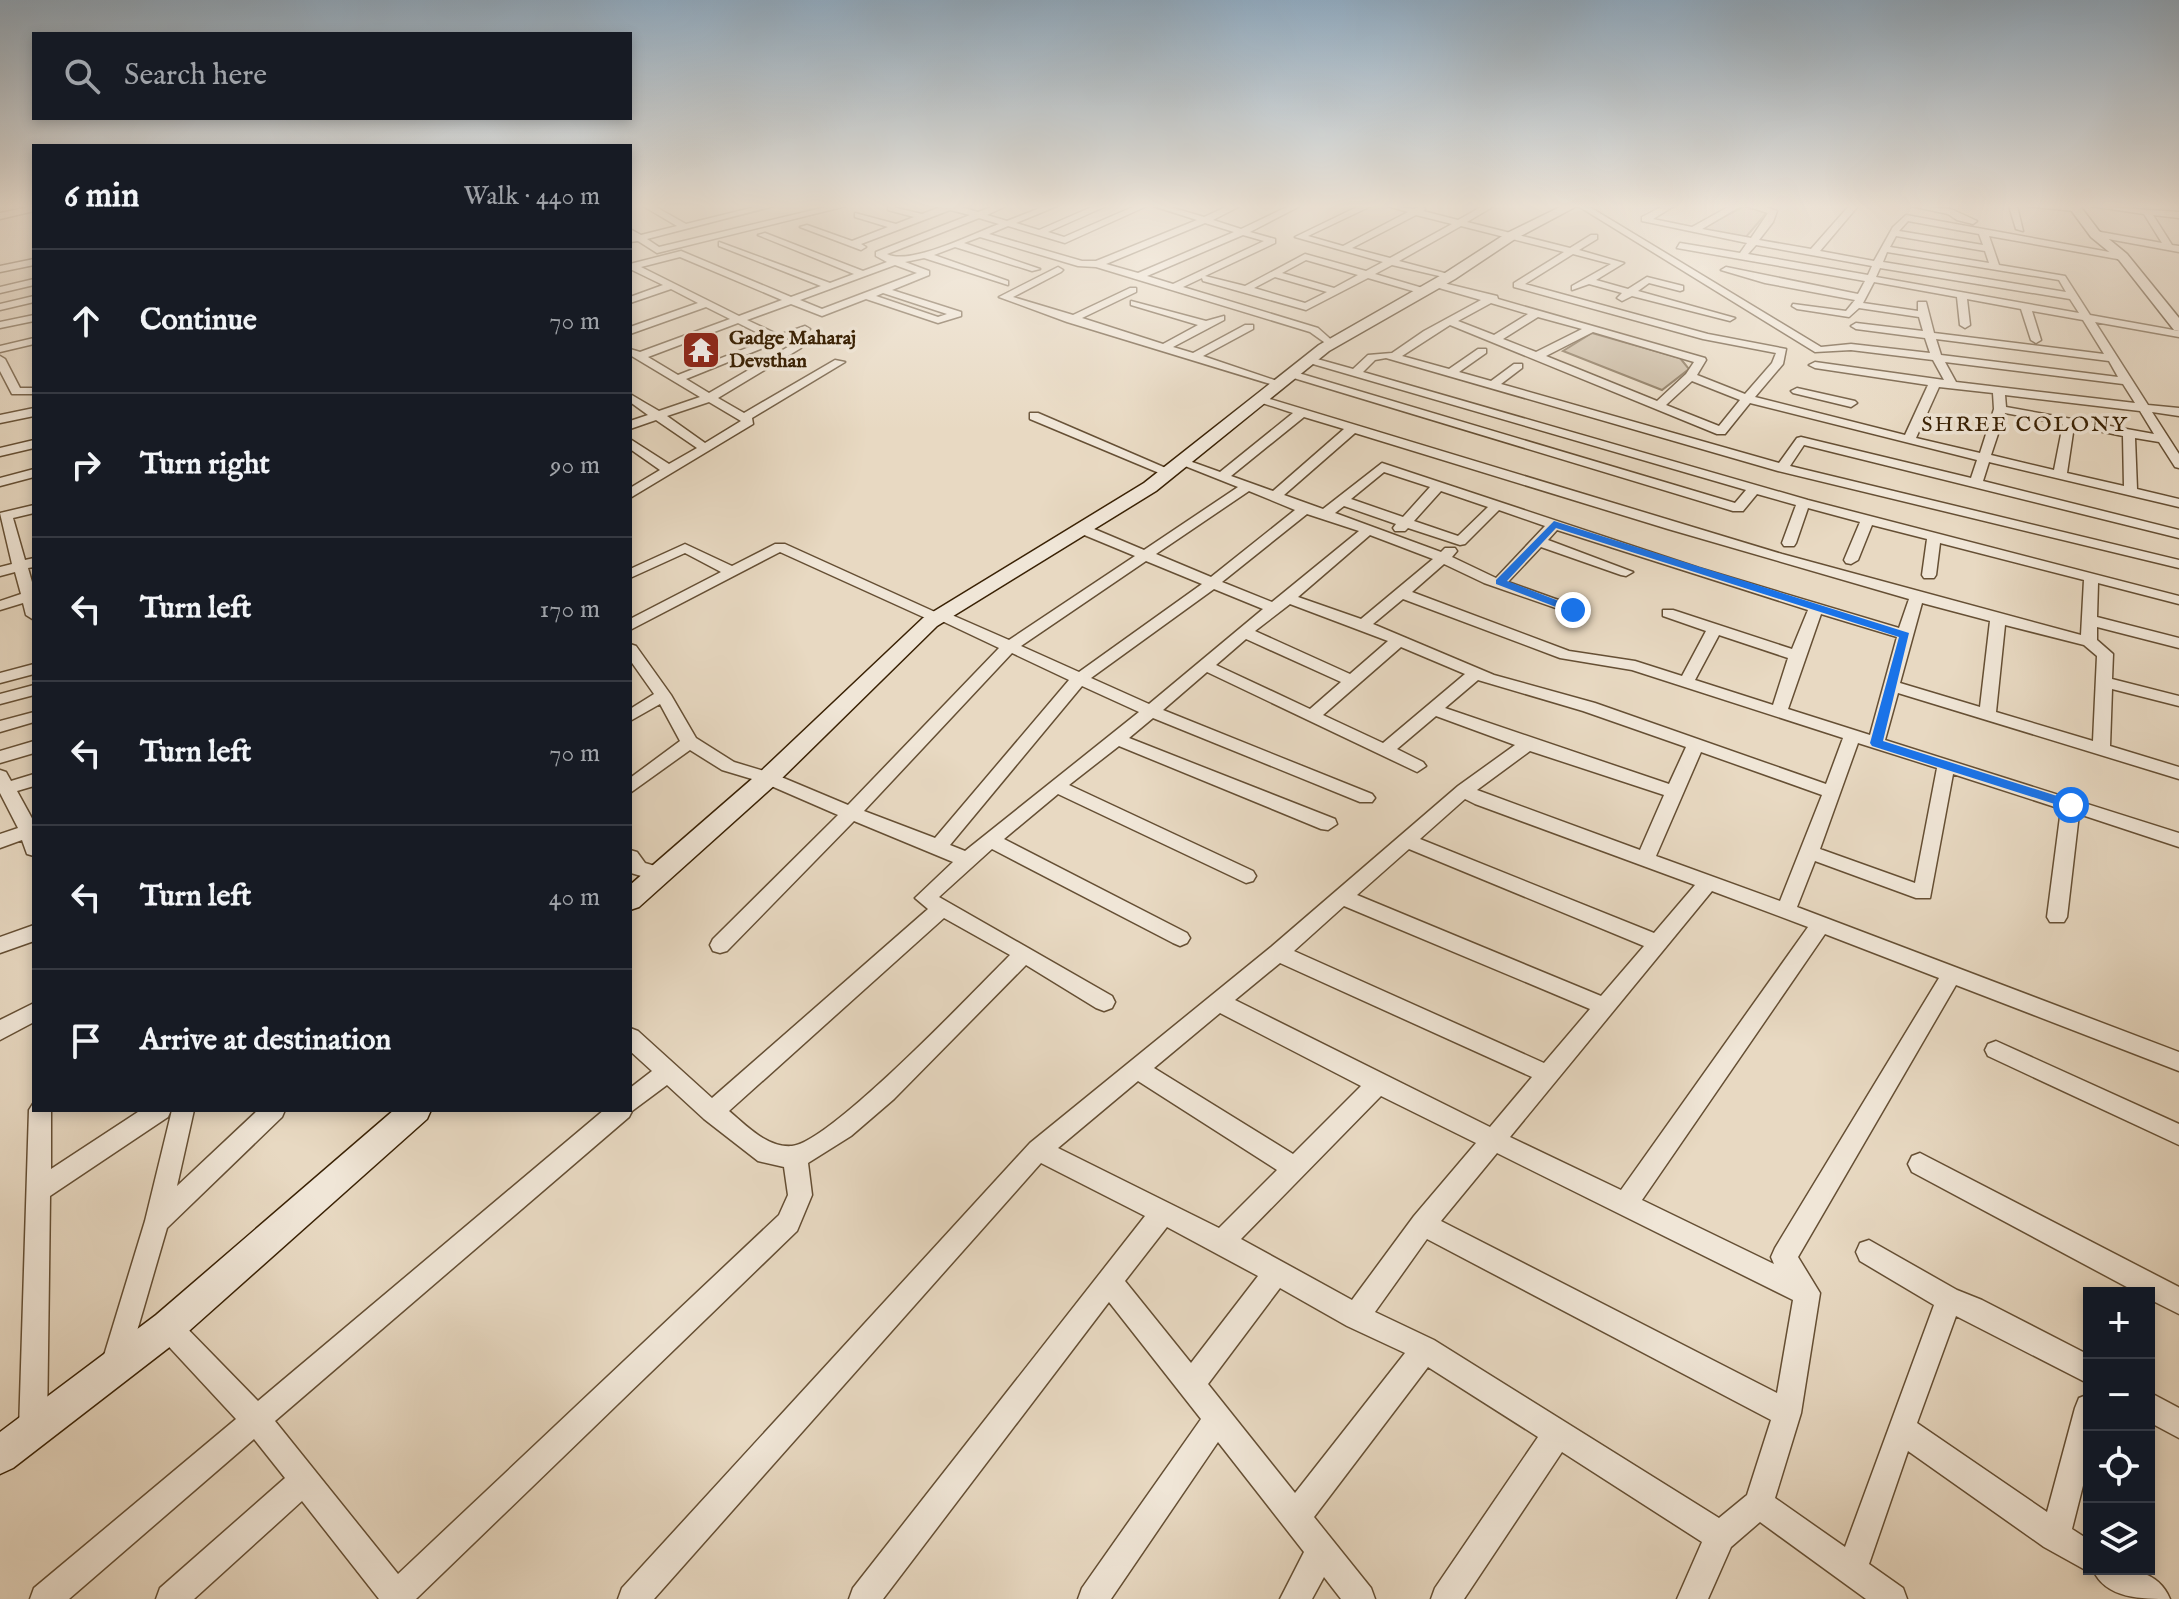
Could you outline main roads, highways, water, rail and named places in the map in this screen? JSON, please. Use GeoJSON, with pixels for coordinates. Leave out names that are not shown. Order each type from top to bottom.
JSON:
{"type":"FeatureCollection","features":[{"type":"Feature","properties":{"kind":"place","name":"Gadge Maharaj Devsthan"},"geometry":{"type":"Point","coordinates":[701,350]}},
{"type":"Feature","properties":{"kind":"district","name":"SHREE COLONY"},"geometry":{"type":"Point","coordinates":[2025,425]}}]}
